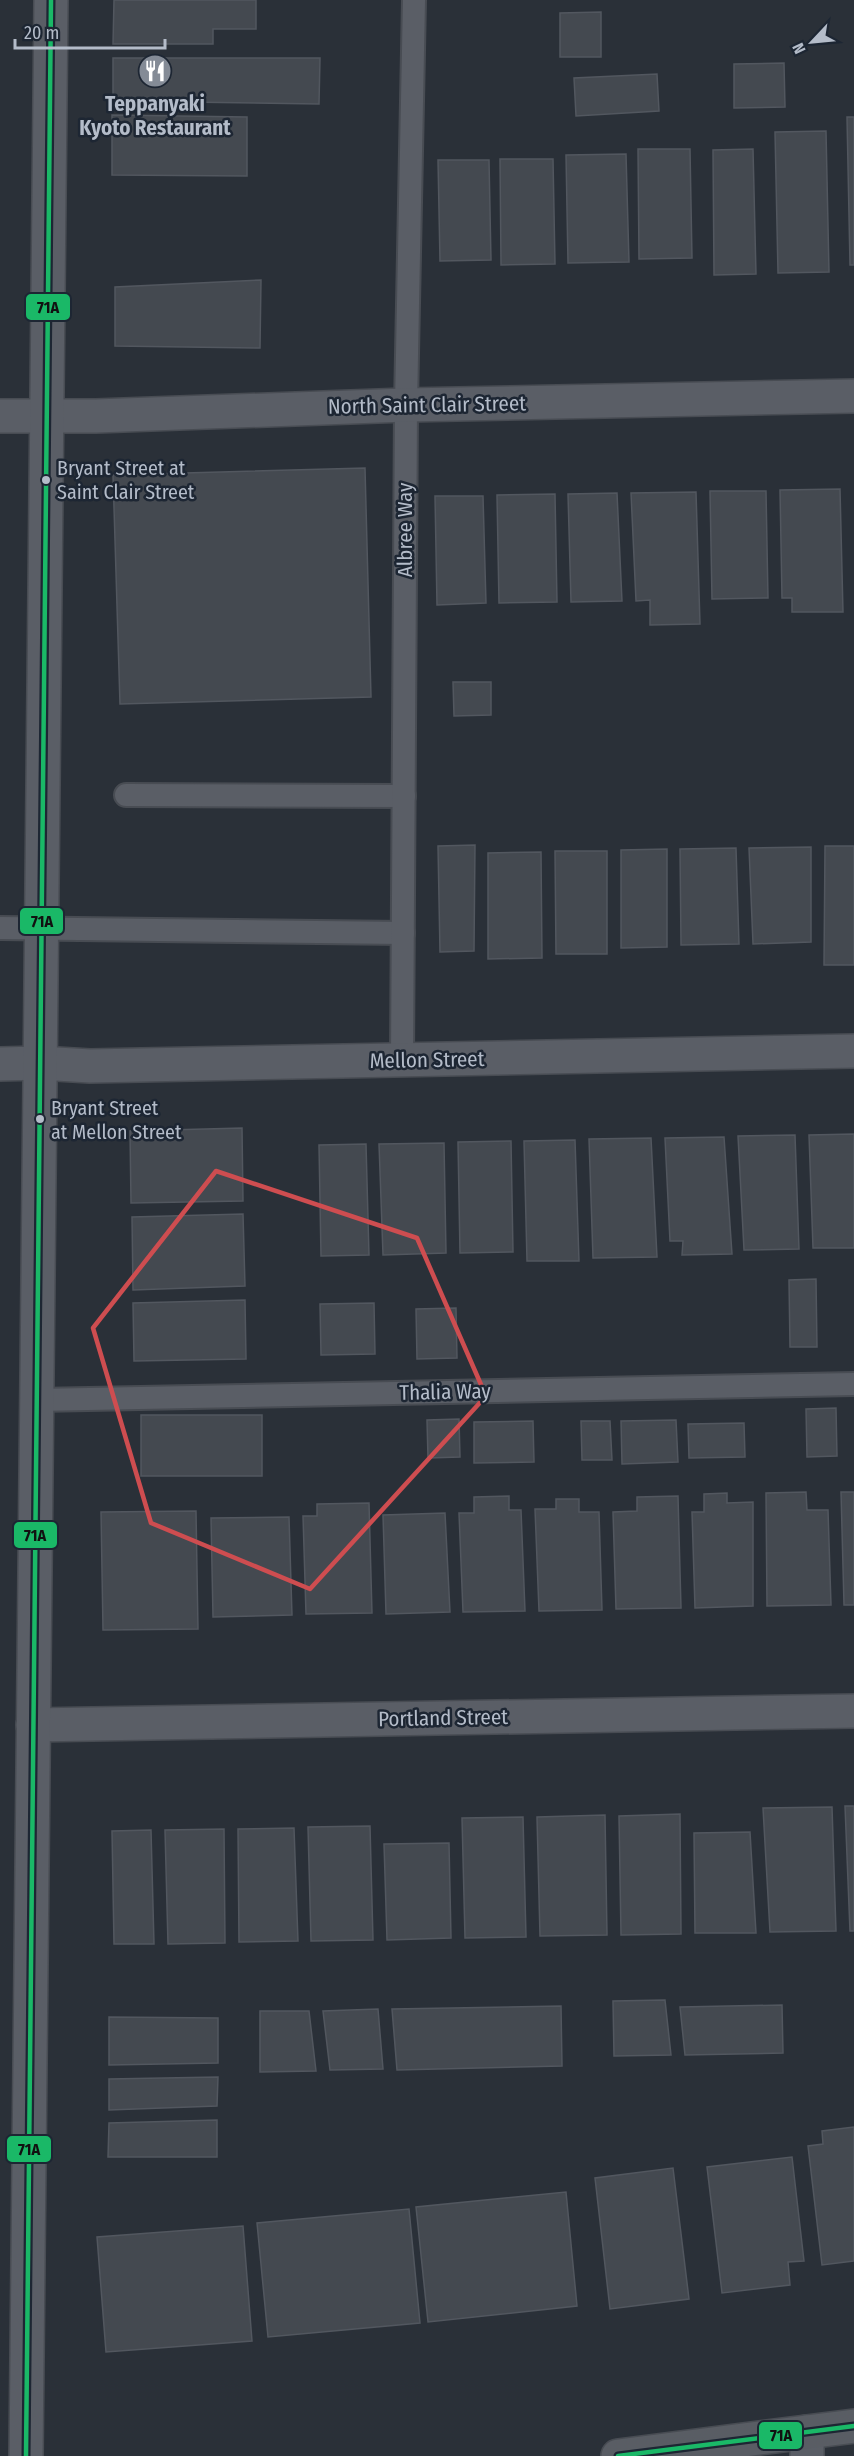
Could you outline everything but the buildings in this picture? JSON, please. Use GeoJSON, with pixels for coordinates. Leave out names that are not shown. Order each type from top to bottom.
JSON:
{"type":"FeatureCollection","features":[{"type":"Feature","properties":{"kind":"main road"},"geometry":{"type":"LineString","coordinates":[[618,2456],[807,2444],[854,2426]]}},
{"type":"Feature","properties":{"kind":"street"},"geometry":{"type":"LineString","coordinates":[[26,2456],[51,0]]}},
{"type":"Feature","properties":{"kind":"street","name":"North Saint Clair Street"},"geometry":{"type":"LineString","coordinates":[[0,416],[96,416],[406,405],[854,396]]}},
{"type":"Feature","properties":{"kind":"street","name":"Mellon Street"},"geometry":{"type":"LineString","coordinates":[[0,1064],[40,1063],[90,1066],[854,1052]]}},
{"type":"Feature","properties":{"kind":"street","name":"Portland Street"},"geometry":{"type":"LineString","coordinates":[[33,1725],[854,1711]]}},
{"type":"Feature","properties":{"kind":"lane","name":"Albree Way"},"geometry":{"type":"LineString","coordinates":[[402,1060],[406,405],[414,0]]}},
{"type":"Feature","properties":{"kind":"lane"},"geometry":{"type":"LineString","coordinates":[[126,795],[404,796]]}},
{"type":"Feature","properties":{"kind":"lane"},"geometry":{"type":"LineString","coordinates":[[0,928],[403,933]]}},
{"type":"Feature","properties":{"kind":"lane","name":"Thalia Way"},"geometry":{"type":"LineString","coordinates":[[36,1400],[854,1384]]}},
{"type":"Feature","properties":{"kind":"highlighted area"},"geometry":{"type":"Polygon","coordinates":[[[216,1171],[417,1238],[486,1396],[310,1589],[151,1523],[93,1328],[216,1171]]]}},
{"type":"Feature","properties":{"kind":"transit line","name":"71A"},"geometry":{"type":"LineString","coordinates":[[26,2456],[51,0]]}},
{"type":"Feature","properties":{"kind":"transit line","name":"71A"},"geometry":{"type":"LineString","coordinates":[[618,2456],[854,2426]]}},
{"type":"Feature","properties":{"kind":"place","name":"Teppanyaki Kyoto Restaurant"},"geometry":{"type":"Point","coordinates":[155,71]}},
{"type":"Feature","properties":{"kind":"place","name":"Bryant Street at Saint Clair Street"},"geometry":{"type":"Point","coordinates":[46,480]}},
{"type":"Feature","properties":{"kind":"place","name":"Bryant Street at Mellon Street"},"geometry":{"type":"Point","coordinates":[40,1119]}}]}
